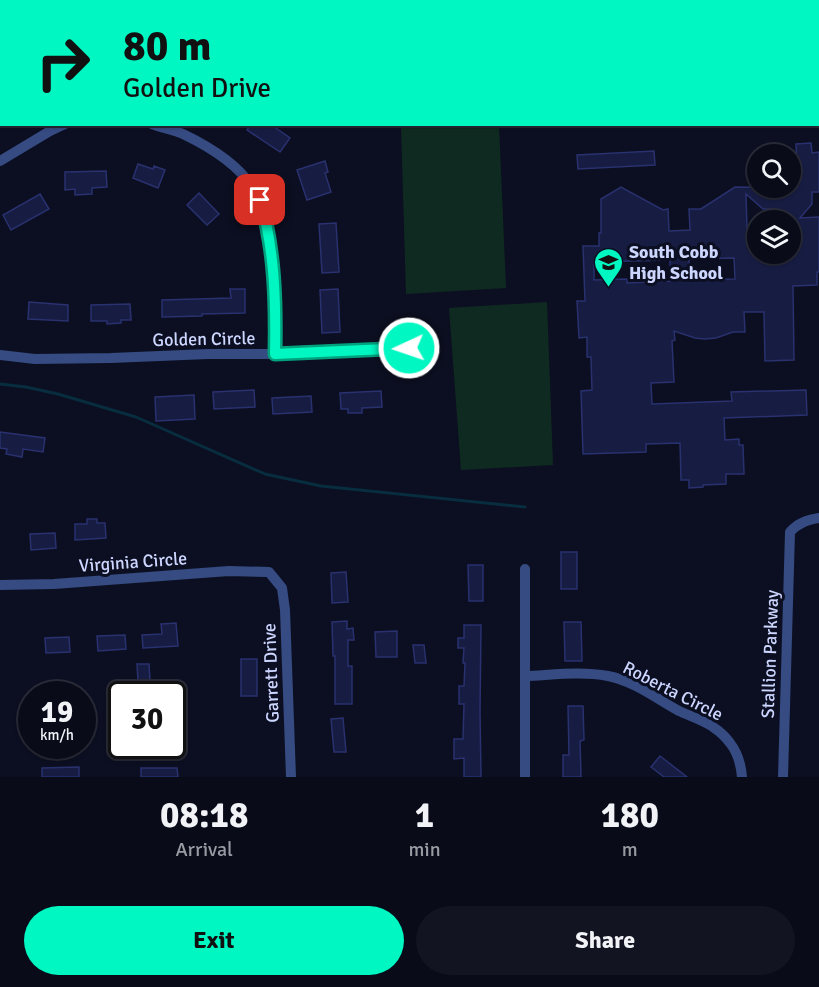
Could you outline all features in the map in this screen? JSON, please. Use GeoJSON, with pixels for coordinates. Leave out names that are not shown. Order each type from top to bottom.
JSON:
{"type":"FeatureCollection","features":[{"type":"Feature","properties":{"kind":"street"},"geometry":{"type":"LineString","coordinates":[[0,161],[60,126]]}},
{"type":"Feature","properties":{"kind":"street"},"geometry":{"type":"LineString","coordinates":[[158,126],[182,134],[214,151],[244,175],[254,188],[265,217],[271,251],[275,354]]}},
{"type":"Feature","properties":{"kind":"street","name":"Golden Circle"},"geometry":{"type":"LineString","coordinates":[[0,355],[46,359],[111,358],[409,348]]}},
{"type":"Feature","properties":{"kind":"street","name":"Stallion Parkway"},"geometry":{"type":"LineString","coordinates":[[783,777],[790,532],[802,522],[819,518]]}},
{"type":"Feature","properties":{"kind":"street"},"geometry":{"type":"LineString","coordinates":[[525,569],[525,777]]}},
{"type":"Feature","properties":{"kind":"street","name":"Virginia Circle"},"geometry":{"type":"LineString","coordinates":[[0,585],[54,584],[229,572],[269,572]]}},
{"type":"Feature","properties":{"kind":"street","name":"Garrett Drive"},"geometry":{"type":"LineString","coordinates":[[269,572],[282,588],[285,610],[291,777]]}},
{"type":"Feature","properties":{"kind":"street","name":"Roberta Circle"},"geometry":{"type":"LineString","coordinates":[[525,676],[601,675],[638,687],[682,712],[711,725],[722,734],[736,754],[741,765],[742,777]]}},
{"type":"Feature","properties":{"kind":"green space"},"geometry":{"type":"Polygon","coordinates":[[[401,126],[499,126],[506,288],[406,294],[401,126]]]}},
{"type":"Feature","properties":{"kind":"green space"},"geometry":{"type":"Polygon","coordinates":[[[547,302],[553,465],[461,470],[449,308],[547,302]]]}},
{"type":"Feature","properties":{"kind":"building"},"geometry":{"type":"Polygon","coordinates":[[[250,126],[273,126],[290,138],[280,152],[247,130],[250,126]]]}},
{"type":"Feature","properties":{"kind":"building"},"geometry":{"type":"Polygon","coordinates":[[[811,143],[812,153],[819,152],[819,192],[812,192],[812,204],[801,217],[801,210],[763,209],[751,198],[801,198],[801,144],[796,144],[811,143]]]}},
{"type":"Feature","properties":{"kind":"building"},"geometry":{"type":"Polygon","coordinates":[[[654,151],[655,165],[578,169],[577,155],[654,151]]]}},
{"type":"Feature","properties":{"kind":"building"},"geometry":{"type":"Polygon","coordinates":[[[325,161],[328,172],[325,173],[331,192],[307,200],[297,170],[325,161]]]}},
{"type":"Feature","properties":{"kind":"building"},"geometry":{"type":"Polygon","coordinates":[[[138,164],[165,170],[158,188],[133,178],[138,164]]]}},
{"type":"Feature","properties":{"kind":"building"},"geometry":{"type":"Polygon","coordinates":[[[106,171],[107,187],[92,188],[92,194],[75,195],[75,189],[65,190],[65,172],[106,171]]]}},
{"type":"Feature","properties":{"kind":"building"},"geometry":{"type":"Polygon","coordinates":[[[621,187],[663,210],[668,209],[669,231],[690,230],[689,209],[701,209],[735,187],[747,187],[747,264],[801,264],[801,218],[819,217],[817,285],[793,286],[794,360],[765,361],[764,312],[744,312],[745,332],[733,332],[705,339],[674,331],[675,340],[672,341],[674,382],[651,383],[652,404],[732,401],[731,392],[806,390],[807,415],[724,418],[725,440],[739,439],[739,445],[743,445],[744,474],[726,474],[726,484],[689,488],[689,480],[681,480],[680,443],[646,444],[646,452],[583,454],[581,391],[592,390],[591,357],[587,357],[587,337],[579,338],[577,301],[585,301],[583,246],[599,246],[601,199],[621,187]],[[734,258],[689,259],[689,280],[735,279],[734,258]],[[670,260],[594,262],[594,280],[627,279],[627,283],[670,281],[670,260]]]}},
{"type":"Feature","properties":{"kind":"building"},"geometry":{"type":"Polygon","coordinates":[[[199,193],[219,214],[207,225],[187,205],[199,193]]]}},
{"type":"Feature","properties":{"kind":"building"},"geometry":{"type":"Polygon","coordinates":[[[40,194],[49,209],[11,230],[3,215],[40,194]]]}},
{"type":"Feature","properties":{"kind":"building"},"geometry":{"type":"Polygon","coordinates":[[[336,223],[339,272],[322,273],[319,224],[336,223]]]}},
{"type":"Feature","properties":{"kind":"building"},"geometry":{"type":"Polygon","coordinates":[[[230,289],[245,289],[245,313],[162,317],[162,300],[231,298],[230,289]]]}},
{"type":"Feature","properties":{"kind":"building"},"geometry":{"type":"Polygon","coordinates":[[[338,289],[340,332],[322,333],[320,290],[338,289]]]}},
{"type":"Feature","properties":{"kind":"building"},"geometry":{"type":"Polygon","coordinates":[[[29,302],[68,305],[68,321],[28,319],[29,302]]]}},
{"type":"Feature","properties":{"kind":"building"},"geometry":{"type":"Polygon","coordinates":[[[130,304],[131,320],[107,324],[107,321],[91,321],[91,305],[130,304]]]}},
{"type":"Feature","properties":{"kind":"building"},"geometry":{"type":"Polygon","coordinates":[[[254,390],[255,407],[214,409],[213,392],[254,390]]]}},
{"type":"Feature","properties":{"kind":"building"},"geometry":{"type":"Polygon","coordinates":[[[381,391],[382,407],[362,408],[362,413],[348,413],[348,409],[341,409],[340,393],[381,391]]]}},
{"type":"Feature","properties":{"kind":"building"},"geometry":{"type":"Polygon","coordinates":[[[194,395],[195,419],[156,421],[155,397],[194,395]]]}},
{"type":"Feature","properties":{"kind":"building"},"geometry":{"type":"Polygon","coordinates":[[[311,396],[312,412],[273,414],[272,398],[311,396]]]}},
{"type":"Feature","properties":{"kind":"building"},"geometry":{"type":"Polygon","coordinates":[[[0,432],[45,438],[43,452],[23,449],[22,457],[6,454],[7,449],[0,448],[0,432]]]}},
{"type":"Feature","properties":{"kind":"building"},"geometry":{"type":"Polygon","coordinates":[[[87,519],[97,519],[97,523],[105,523],[106,538],[75,540],[75,524],[87,524],[87,519]]]}},
{"type":"Feature","properties":{"kind":"building"},"geometry":{"type":"Polygon","coordinates":[[[55,533],[56,548],[31,550],[30,534],[55,533]]]}},
{"type":"Feature","properties":{"kind":"building"},"geometry":{"type":"Polygon","coordinates":[[[561,552],[577,552],[577,589],[561,589],[561,552]]]}},
{"type":"Feature","properties":{"kind":"building"},"geometry":{"type":"Polygon","coordinates":[[[468,565],[483,565],[483,601],[469,601],[468,565]]]}},
{"type":"Feature","properties":{"kind":"building"},"geometry":{"type":"Polygon","coordinates":[[[346,572],[348,602],[332,603],[331,573],[346,572]]]}},
{"type":"Feature","properties":{"kind":"building"},"geometry":{"type":"Polygon","coordinates":[[[347,621],[347,629],[353,628],[354,640],[348,640],[348,666],[352,666],[352,704],[335,704],[332,622],[347,621]]]}},
{"type":"Feature","properties":{"kind":"building"},"geometry":{"type":"Polygon","coordinates":[[[564,622],[581,622],[582,661],[565,661],[564,622]]]}},
{"type":"Feature","properties":{"kind":"building"},"geometry":{"type":"Polygon","coordinates":[[[176,623],[178,646],[143,648],[142,635],[162,634],[161,624],[176,623]]]}},
{"type":"Feature","properties":{"kind":"building"},"geometry":{"type":"Polygon","coordinates":[[[464,625],[481,625],[481,777],[464,777],[464,758],[454,759],[454,739],[463,739],[464,704],[459,704],[459,686],[464,686],[465,663],[463,663],[464,648],[458,648],[458,638],[464,638],[464,625]]]}},
{"type":"Feature","properties":{"kind":"building"},"geometry":{"type":"Polygon","coordinates":[[[397,631],[397,657],[376,657],[375,632],[397,631]]]}},
{"type":"Feature","properties":{"kind":"building"},"geometry":{"type":"Polygon","coordinates":[[[125,635],[126,649],[98,651],[97,636],[125,635]]]}},
{"type":"Feature","properties":{"kind":"building"},"geometry":{"type":"Polygon","coordinates":[[[69,637],[70,652],[46,653],[45,638],[69,637]]]}},
{"type":"Feature","properties":{"kind":"building"},"geometry":{"type":"Polygon","coordinates":[[[413,645],[424,645],[426,663],[415,663],[413,645]]]}},
{"type":"Feature","properties":{"kind":"building"},"geometry":{"type":"Polygon","coordinates":[[[241,659],[257,659],[257,696],[241,696],[241,659]]]}},
{"type":"Feature","properties":{"kind":"building"},"geometry":{"type":"Polygon","coordinates":[[[137,664],[149,664],[150,680],[138,681],[137,664]]]}},
{"type":"Feature","properties":{"kind":"building"},"geometry":{"type":"Polygon","coordinates":[[[568,706],[583,706],[584,740],[580,741],[581,777],[563,777],[563,755],[569,755],[568,706]]]}},
{"type":"Feature","properties":{"kind":"building"},"geometry":{"type":"Polygon","coordinates":[[[343,718],[346,752],[334,752],[331,719],[343,718]]]}},
{"type":"Feature","properties":{"kind":"building"},"geometry":{"type":"Polygon","coordinates":[[[660,756],[687,777],[664,777],[651,767],[660,756]]]}},
{"type":"Feature","properties":{"kind":"building"},"geometry":{"type":"Polygon","coordinates":[[[79,767],[79,777],[42,777],[42,768],[79,767]]]}},
{"type":"Feature","properties":{"kind":"building"},"geometry":{"type":"Polygon","coordinates":[[[141,768],[177,768],[178,777],[141,777],[141,768]]]}},
{"type":"Feature","properties":{"kind":"waterway"},"geometry":{"type":"LineString","coordinates":[[0,384],[58,394],[136,417],[265,474],[321,486],[525,507]]}},
{"type":"Feature","properties":{"kind":"place","name":"South Cobb High School"},"geometry":{"type":"Point","coordinates":[608,288]}},
{"type":"Feature","properties":{"kind":"route"},"geometry":{"type":"LineString","coordinates":[[260,200],[271,251],[275,354],[409,348]]}}]}
